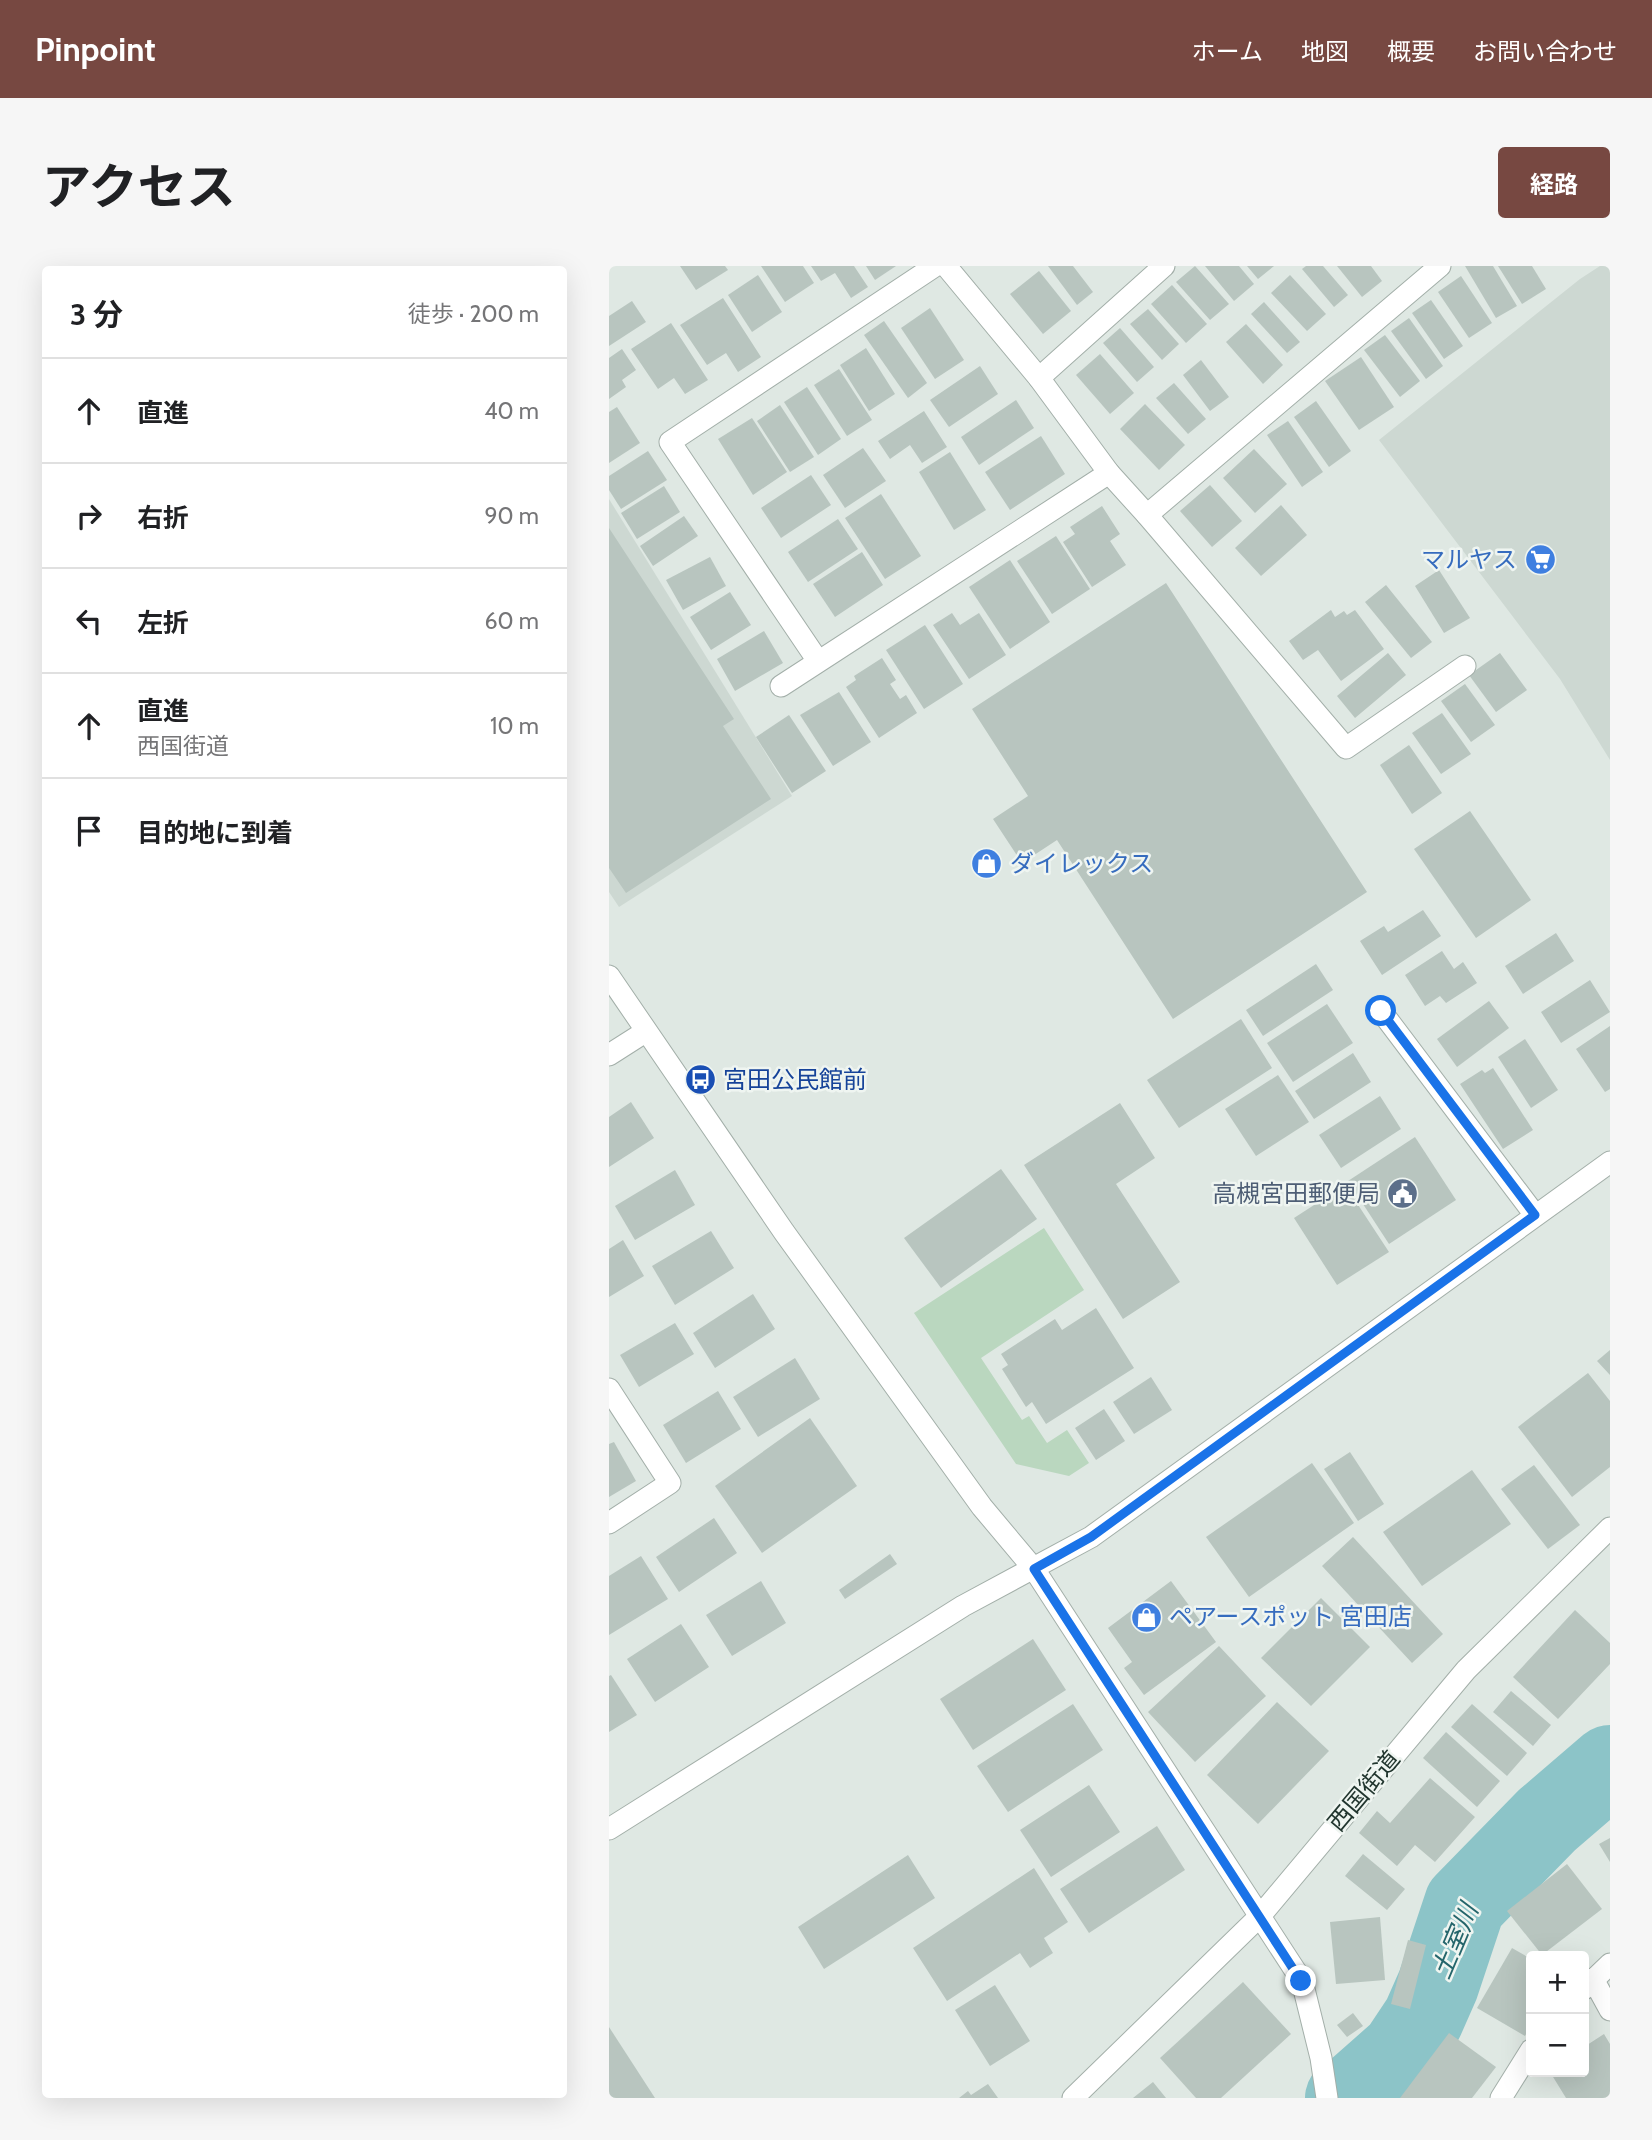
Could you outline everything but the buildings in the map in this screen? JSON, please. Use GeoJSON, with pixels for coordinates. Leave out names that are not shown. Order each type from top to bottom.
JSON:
{"type":"FeatureCollection","features":[{"type":"Feature","properties":{"kind":"street"},"geometry":{"type":"LineString","coordinates":[[818,662],[670,442],[935,266]]}},
{"type":"Feature","properties":{"kind":"street"},"geometry":{"type":"LineString","coordinates":[[946,266],[1039,378],[1109,473],[1346,748],[1465,666]]}},
{"type":"Feature","properties":{"kind":"street"},"geometry":{"type":"LineString","coordinates":[[1039,378],[1164,266]]}},
{"type":"Feature","properties":{"kind":"street"},"geometry":{"type":"LineString","coordinates":[[1147,515],[1440,266]]}},
{"type":"Feature","properties":{"kind":"street"},"geometry":{"type":"LineString","coordinates":[[781,686],[1109,473]]}},
{"type":"Feature","properties":{"kind":"street"},"geometry":{"type":"LineString","coordinates":[[609,976],[784,1232],[982,1507],[1034,1569],[1260,1916],[1301,1981],[1321,2058],[1327,2098]]}},
{"type":"Feature","properties":{"kind":"street"},"geometry":{"type":"LineString","coordinates":[[1381,1011],[1535,1215]]}},
{"type":"Feature","properties":{"kind":"street"},"geometry":{"type":"LineString","coordinates":[[609,1055],[645,1032]]}},
{"type":"Feature","properties":{"kind":"street"},"geometry":{"type":"LineString","coordinates":[[609,1829],[964,1606],[1091,1537],[1610,1162]]}},
{"type":"Feature","properties":{"kind":"street"},"geometry":{"type":"LineString","coordinates":[[609,1389],[670,1483],[609,1523]]}},
{"type":"Feature","properties":{"kind":"street","name":"西国街道"},"geometry":{"type":"LineString","coordinates":[[1073,2098],[1260,1916],[1466,1670],[1610,1528]]}},
{"type":"Feature","properties":{"kind":"street"},"geometry":{"type":"LineString","coordinates":[[1589,1983],[1610,1964]]}},
{"type":"Feature","properties":{"kind":"street"},"geometry":{"type":"LineString","coordinates":[[1589,1985],[1610,2010]]}},
{"type":"Feature","properties":{"kind":"street"},"geometry":{"type":"LineString","coordinates":[[1501,2098],[1526,2058]]}},
{"type":"Feature","properties":{"kind":"shaded area","name":"マルヤス"},"geometry":{"type":"Polygon","coordinates":[[[1600,266],[1610,266],[1610,760],[1560,679],[1379,440],[1580,279],[1600,266]]]}},
{"type":"Feature","properties":{"kind":"shaded area"},"geometry":{"type":"Polygon","coordinates":[[[609,499],[792,796],[619,907],[609,892],[609,499]]]}},
{"type":"Feature","properties":{"kind":"green space"},"geometry":{"type":"Polygon","coordinates":[[[1044,1228],[1084,1290],[981,1358],[1022,1420],[1029,1416],[1047,1443],[1067,1430],[1089,1463],[1069,1476],[1016,1464],[914,1313],[1044,1228]]]}},
{"type":"Feature","properties":{"kind":"waterway","name":"土室川"},"geometry":{"type":"LineString","coordinates":[[1346,2098],[1401,2052],[1423,2019],[1438,1985],[1465,1904],[1547,1820],[1610,1766]]}},
{"type":"Feature","properties":{"kind":"place","name":"マルヤス"},"geometry":{"type":"Point","coordinates":[1540,560]}},
{"type":"Feature","properties":{"kind":"place","name":"ダイレックス"},"geometry":{"type":"Point","coordinates":[987,864]}},
{"type":"Feature","properties":{"kind":"place","name":"宮田公民館前"},"geometry":{"type":"Point","coordinates":[700,1080]}},
{"type":"Feature","properties":{"kind":"place","name":"高槻宮田郵便局"},"geometry":{"type":"Point","coordinates":[1403,1194]}},
{"type":"Feature","properties":{"kind":"place","name":"ペアースポット 宮田店"},"geometry":{"type":"Point","coordinates":[1146,1617]}},
{"type":"Feature","properties":{"kind":"route"},"geometry":{"type":"LineString","coordinates":[[1301,1981],[1034,1569],[1091,1537],[1535,1215],[1381,1011]]}}]}
